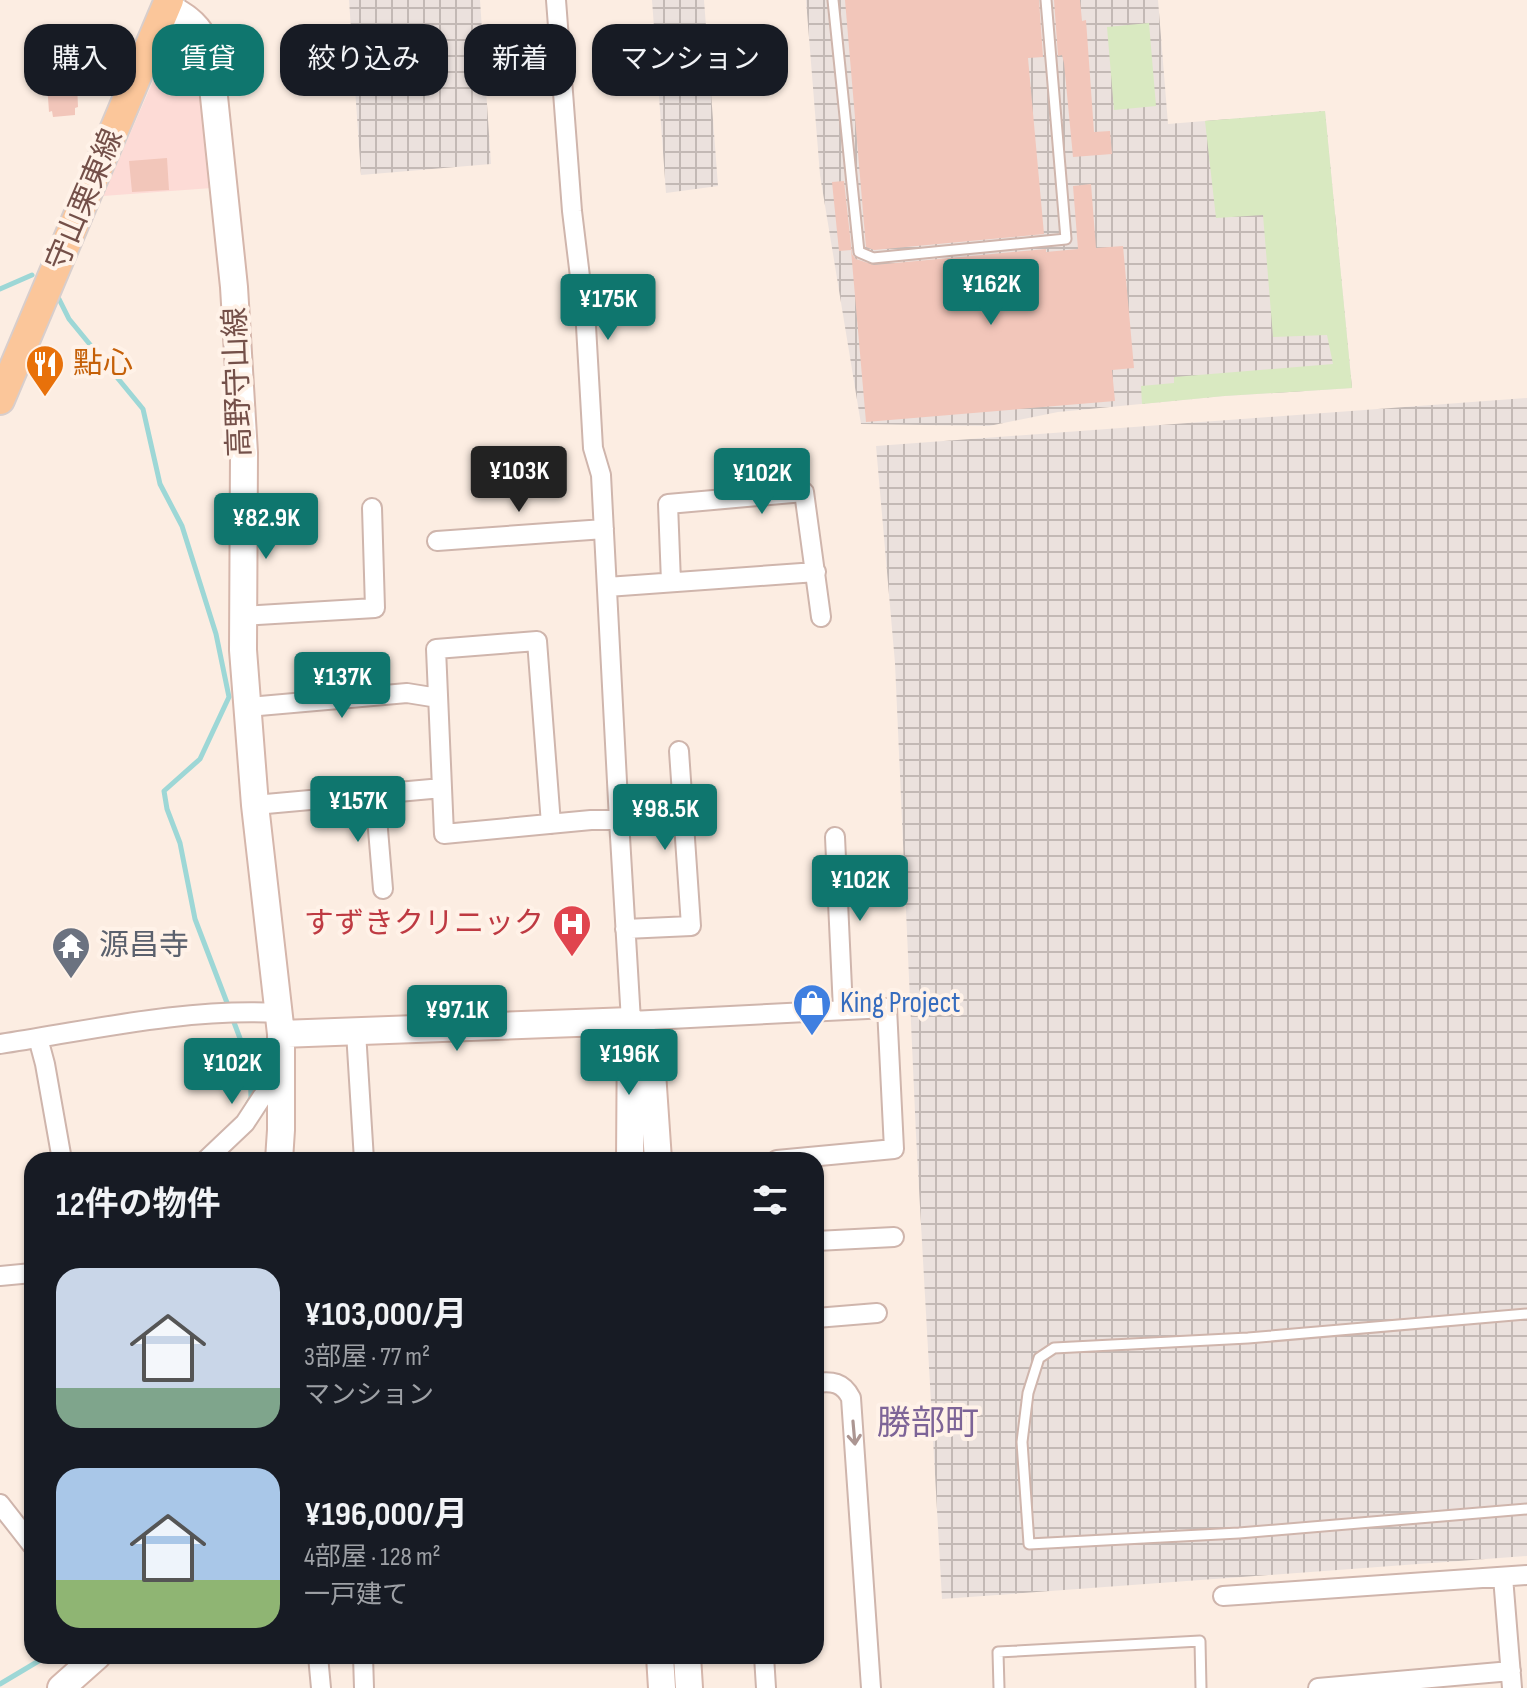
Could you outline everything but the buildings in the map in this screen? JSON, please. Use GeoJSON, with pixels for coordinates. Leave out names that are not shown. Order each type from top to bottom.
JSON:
{"type":"FeatureCollection","features":[{"type":"Feature","properties":{"kind":"main road","name":"守山栗東線"},"geometry":{"type":"LineString","coordinates":[[0,400],[168,3]]}},
{"type":"Feature","properties":{"kind":"main road","name":"高野守山線"},"geometry":{"type":"LineString","coordinates":[[168,3],[188,18],[209,49],[234,287],[244,453],[242,616],[255,805],[280,1024],[279,1152]]}},
{"type":"Feature","properties":{"kind":"main road"},"geometry":{"type":"LineString","coordinates":[[280,1024],[356,1032],[631,1021]]}},
{"type":"Feature","properties":{"kind":"main road"},"geometry":{"type":"LineString","coordinates":[[630,1152],[631,1021]]}},
{"type":"Feature","properties":{"kind":"main road"},"geometry":{"type":"LineString","coordinates":[[631,1021],[650,1043],[657,1152]]}},
{"type":"Feature","properties":{"kind":"main road"},"geometry":{"type":"LineString","coordinates":[[61,1688],[88,1664]]}},
{"type":"Feature","properties":{"kind":"main road"},"geometry":{"type":"LineString","coordinates":[[660,1664],[662,1688]]}},
{"type":"Feature","properties":{"kind":"main road"},"geometry":{"type":"LineString","coordinates":[[688,1664],[689,1688]]}},
{"type":"Feature","properties":{"kind":"street"},"geometry":{"type":"LineString","coordinates":[[556,0],[572,211],[586,326],[593,448],[601,475],[631,1021],[887,1008],[894,1149],[824,1156]]}},
{"type":"Feature","properties":{"kind":"street"},"geometry":{"type":"LineString","coordinates":[[671,582],[668,504],[804,492],[821,617]]}},
{"type":"Feature","properties":{"kind":"street"},"geometry":{"type":"LineString","coordinates":[[242,616],[375,608],[372,508]]}},
{"type":"Feature","properties":{"kind":"street"},"geometry":{"type":"LineString","coordinates":[[437,541],[604,529]]}},
{"type":"Feature","properties":{"kind":"street"},"geometry":{"type":"LineString","coordinates":[[607,587],[816,572]]}},
{"type":"Feature","properties":{"kind":"street"},"geometry":{"type":"LineString","coordinates":[[551,824],[537,641],[436,649],[444,834],[619,820]]}},
{"type":"Feature","properties":{"kind":"street"},"geometry":{"type":"LineString","coordinates":[[248,707],[407,693],[438,698]]}},
{"type":"Feature","properties":{"kind":"street"},"geometry":{"type":"LineString","coordinates":[[625,929],[691,926],[679,751]]}},
{"type":"Feature","properties":{"kind":"street"},"geometry":{"type":"LineString","coordinates":[[255,805],[442,788]]}},
{"type":"Feature","properties":{"kind":"street"},"geometry":{"type":"LineString","coordinates":[[375,794],[383,889]]}},
{"type":"Feature","properties":{"kind":"street"},"geometry":{"type":"LineString","coordinates":[[835,837],[843,1010]]}},
{"type":"Feature","properties":{"kind":"street"},"geometry":{"type":"LineString","coordinates":[[0,1044],[239,1011],[280,1024]]}},
{"type":"Feature","properties":{"kind":"street"},"geometry":{"type":"LineString","coordinates":[[356,1032],[364,1152]]}},
{"type":"Feature","properties":{"kind":"street"},"geometry":{"type":"LineString","coordinates":[[38,1038],[60,1152]]}},
{"type":"Feature","properties":{"kind":"street"},"geometry":{"type":"LineString","coordinates":[[214,1152],[245,1123],[262,1097],[281,1080]]}},
{"type":"Feature","properties":{"kind":"street"},"geometry":{"type":"LineString","coordinates":[[824,1241],[894,1237]]}},
{"type":"Feature","properties":{"kind":"street"},"geometry":{"type":"LineString","coordinates":[[0,1276],[24,1274]]}},
{"type":"Feature","properties":{"kind":"street"},"geometry":{"type":"LineString","coordinates":[[824,1317],[877,1313]]}},
{"type":"Feature","properties":{"kind":"street"},"geometry":{"type":"LineString","coordinates":[[824,1382],[833,1381],[846,1387],[851,1398],[871,1688]]}},
{"type":"Feature","properties":{"kind":"street"},"geometry":{"type":"LineString","coordinates":[[0,1504],[24,1535]]}},
{"type":"Feature","properties":{"kind":"street"},"geometry":{"type":"LineString","coordinates":[[1223,1596],[1527,1575]]}},
{"type":"Feature","properties":{"kind":"street"},"geometry":{"type":"LineString","coordinates":[[1318,1688],[1515,1680],[1503,1577]]}},
{"type":"Feature","properties":{"kind":"street"},"geometry":{"type":"LineString","coordinates":[[319,1664],[321,1688]]}},
{"type":"Feature","properties":{"kind":"street"},"geometry":{"type":"LineString","coordinates":[[363,1664],[364,1688]]}},
{"type":"Feature","properties":{"kind":"street"},"geometry":{"type":"LineString","coordinates":[[764,1664],[766,1688]]}},
{"type":"Feature","properties":{"kind":"lane"},"geometry":{"type":"LineString","coordinates":[[833,0],[859,252],[873,258],[1066,239],[1046,0]]}},
{"type":"Feature","properties":{"kind":"lane"},"geometry":{"type":"LineString","coordinates":[[1527,1314],[1248,1338],[1054,1348],[1039,1358],[1028,1393],[1022,1442],[1029,1544],[1239,1533],[1527,1509]]}},
{"type":"Feature","properties":{"kind":"lane"},"geometry":{"type":"LineString","coordinates":[[999,1688],[998,1652],[1200,1641],[1201,1688]]}},
{"type":"Feature","properties":{"kind":"shaded area"},"geometry":{"type":"Polygon","coordinates":[[[349,0],[480,0],[482,24],[464,24],[464,96],[486,96],[491,164],[361,175],[356,96],[448,96],[448,24],[351,24],[349,0]]]}},
{"type":"Feature","properties":{"kind":"shaded area"},"geometry":{"type":"Polygon","coordinates":[[[652,0],[704,0],[706,24],[654,24],[652,0]]]}},
{"type":"Feature","properties":{"kind":"shaded area"},"geometry":{"type":"Polygon","coordinates":[[[806,0],[1158,0],[1168,124],[1325,111],[1352,388],[1224,396],[1058,412],[989,426],[861,424],[820,175],[806,0]]]}},
{"type":"Feature","properties":{"kind":"shaded area"},"geometry":{"type":"Polygon","coordinates":[[[152,83],[152,96],[202,96],[212,188],[103,196],[152,83]]]}},
{"type":"Feature","properties":{"kind":"shaded area"},"geometry":{"type":"Polygon","coordinates":[[[659,96],[711,96],[718,186],[666,193],[659,96]]]}},
{"type":"Feature","properties":{"kind":"shaded area"},"geometry":{"type":"Polygon","coordinates":[[[1527,398],[1527,1556],[942,1599],[916,1135],[895,663],[876,446],[1527,398]]]}},
{"type":"Feature","properties":{"kind":"green space"},"geometry":{"type":"Polygon","coordinates":[[[1149,23],[1156,106],[1114,110],[1107,27],[1149,23]]]}},
{"type":"Feature","properties":{"kind":"green space"},"geometry":{"type":"Polygon","coordinates":[[[1325,111],[1352,388],[1142,404],[1141,386],[1174,383],[1174,377],[1333,364],[1327,335],[1273,337],[1263,215],[1216,218],[1205,121],[1325,111]]]}},
{"type":"Feature","properties":{"kind":"waterway"},"geometry":{"type":"LineString","coordinates":[[0,289],[32,275]]}},
{"type":"Feature","properties":{"kind":"waterway"},"geometry":{"type":"LineString","coordinates":[[59,299],[69,319],[143,409],[160,484],[182,526],[216,634],[229,697],[200,759],[164,791],[167,809],[180,843],[195,919],[229,1008]]}},
{"type":"Feature","properties":{"kind":"waterway"},"geometry":{"type":"LineString","coordinates":[[232,1017],[250,1065],[251,1098],[248,1103]]}},
{"type":"Feature","properties":{"kind":"waterway"},"geometry":{"type":"LineString","coordinates":[[0,1684],[34,1664]]}},
{"type":"Feature","properties":{"kind":"place","name":"點心"},"geometry":{"type":"Point","coordinates":[45,398]}},
{"type":"Feature","properties":{"kind":"place","name":"すずきクリニック"},"geometry":{"type":"Point","coordinates":[572,958]}},
{"type":"Feature","properties":{"kind":"place","name":"源昌寺"},"geometry":{"type":"Point","coordinates":[71,980]}},
{"type":"Feature","properties":{"kind":"place","name":"King Project"},"geometry":{"type":"Point","coordinates":[812,1037]}},
{"type":"Feature","properties":{"kind":"district","name":"勝部町"},"geometry":{"type":"Point","coordinates":[928,1423]}}]}
